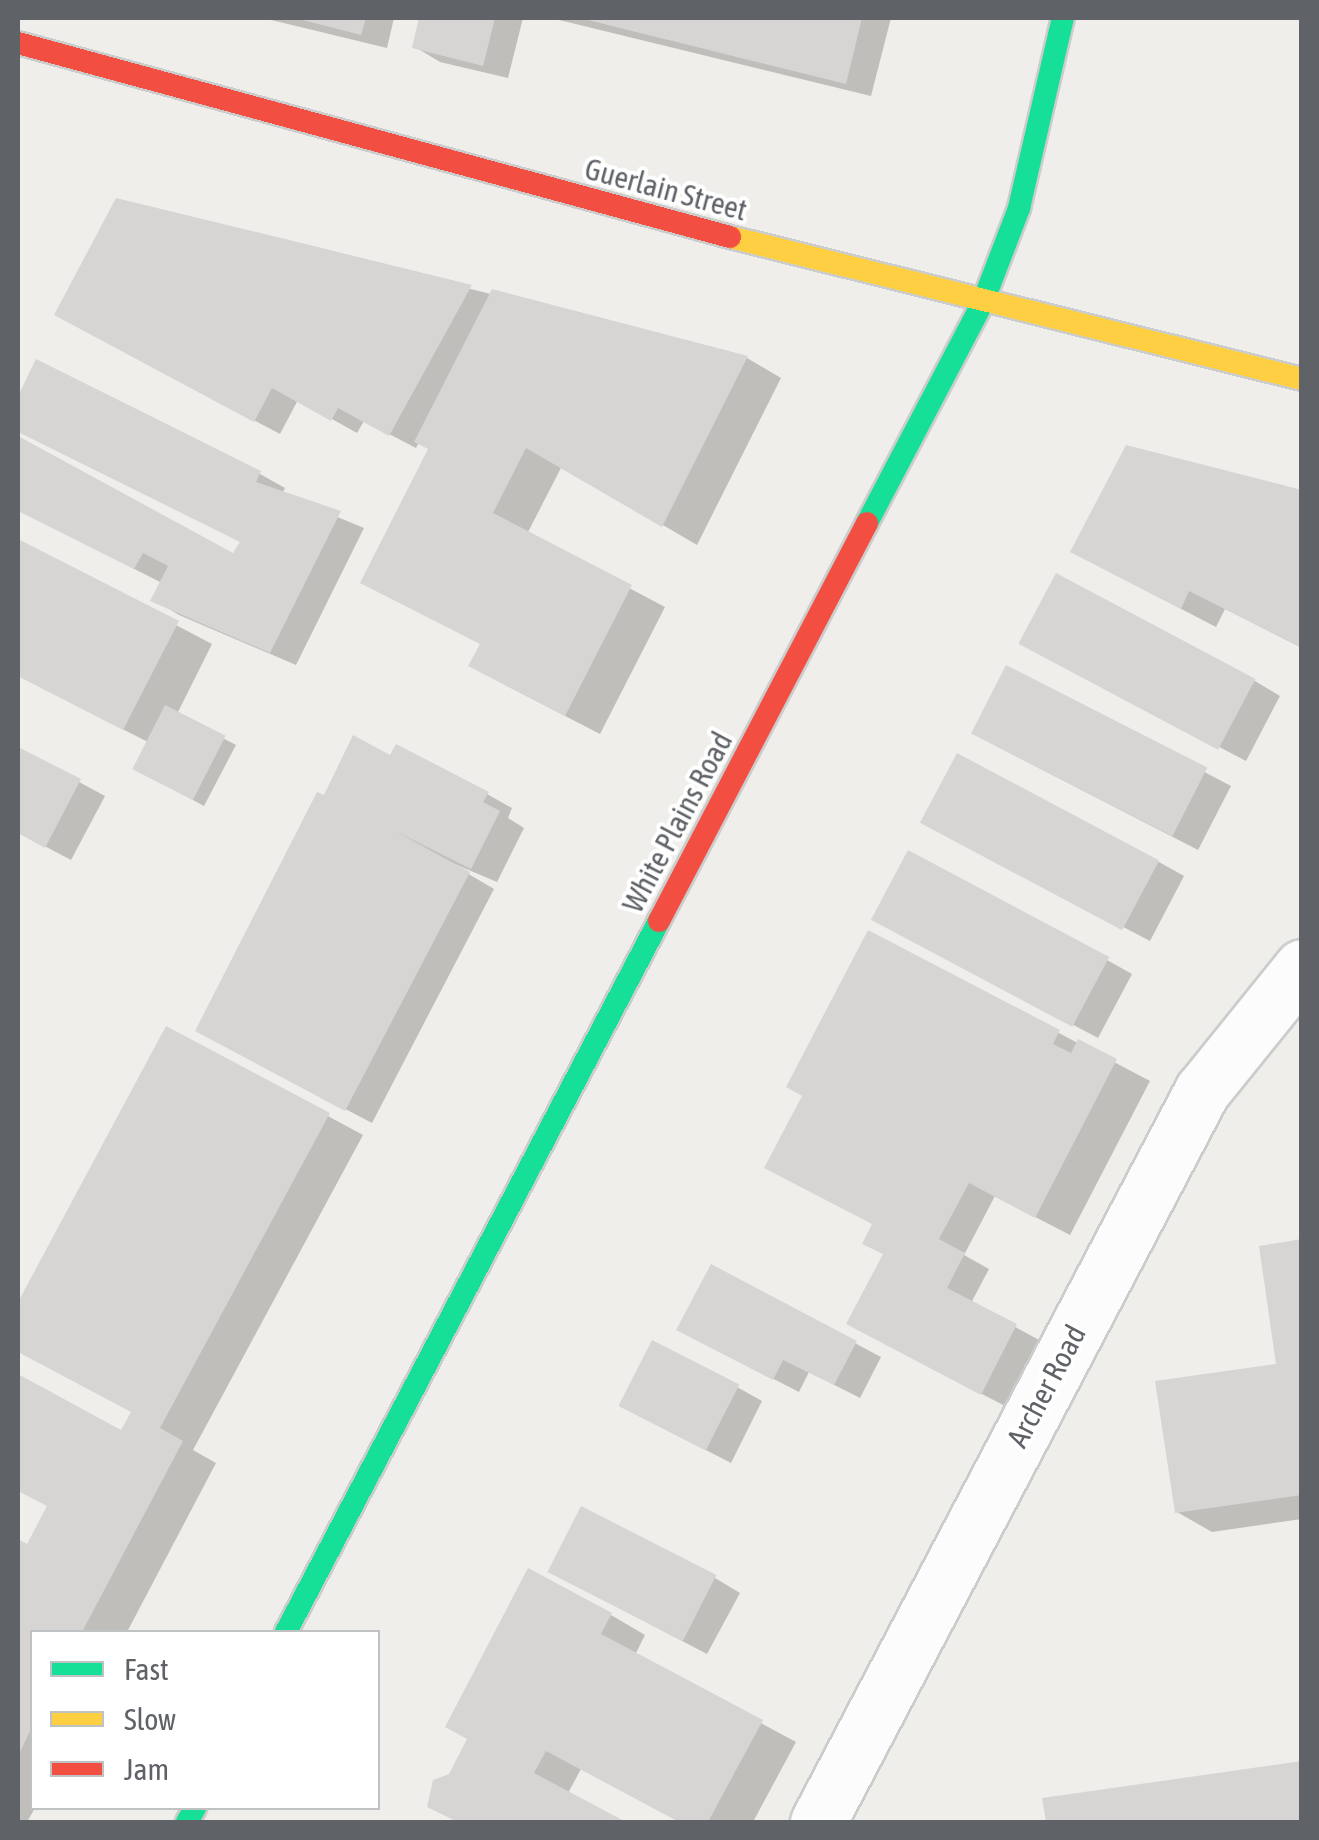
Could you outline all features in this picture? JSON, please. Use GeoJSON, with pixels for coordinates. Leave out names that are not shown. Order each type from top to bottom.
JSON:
{"type":"FeatureCollection","features":[{"type":"Feature","properties":{"kind":"main road","name":"White Plains Road"},"geometry":{"type":"LineString","coordinates":[[287,1630],[983,302],[1019,208],[1064,18]]}},
{"type":"Feature","properties":{"kind":"main road","name":"Guerlain Street"},"geometry":{"type":"LineString","coordinates":[[18,43],[983,302],[1302,379]]}},
{"type":"Feature","properties":{"kind":"street","name":"Archer Road"},"geometry":{"type":"LineString","coordinates":[[818,1822],[1202,1092],[1302,967]]}},
{"type":"Feature","properties":{"kind":"building"},"geometry":{"type":"Polygon","coordinates":[[[295,18],[366,18],[361,35],[295,18]]]}},
{"type":"Feature","properties":{"kind":"building"},"geometry":{"type":"Polygon","coordinates":[[[419,18],[495,18],[483,66],[412,48],[419,18]]]}},
{"type":"Feature","properties":{"kind":"building"},"geometry":{"type":"Polygon","coordinates":[[[580,18],[862,18],[846,84],[580,18]]]}},
{"type":"Feature","properties":{"kind":"building"},"geometry":{"type":"Polygon","coordinates":[[[116,198],[472,285],[389,436],[338,408],[331,421],[272,388],[254,422],[54,315],[116,198]]]}},
{"type":"Feature","properties":{"kind":"building"},"geometry":{"type":"Polygon","coordinates":[[[492,289],[748,356],[662,527],[526,448],[493,513],[632,585],[565,716],[468,666],[480,644],[360,583],[428,449],[414,442],[492,289]]]}},
{"type":"Feature","properties":{"kind":"building"},"geometry":{"type":"Polygon","coordinates":[[[36,359],[261,471],[256,482],[341,511],[270,653],[150,601],[168,566],[143,553],[134,569],[18,511],[18,436],[233,553],[240,542],[18,432],[18,396],[36,359]]]}},
{"type":"Feature","properties":{"kind":"building"},"geometry":{"type":"Polygon","coordinates":[[[1126,445],[1302,490],[1302,648],[1189,591],[1181,609],[1070,552],[1126,445]]]}},
{"type":"Feature","properties":{"kind":"building"},"geometry":{"type":"Polygon","coordinates":[[[18,539],[179,621],[123,730],[18,676],[18,539]]]}},
{"type":"Feature","properties":{"kind":"building"},"geometry":{"type":"Polygon","coordinates":[[[1056,573],[1256,679],[1218,750],[1018,644],[1056,573]]]}},
{"type":"Feature","properties":{"kind":"building"},"geometry":{"type":"Polygon","coordinates":[[[1006,665],[1207,768],[1172,836],[971,734],[1006,665]]]}},
{"type":"Feature","properties":{"kind":"building"},"geometry":{"type":"Polygon","coordinates":[[[165,705],[226,736],[193,800],[132,769],[165,705]]]}},
{"type":"Feature","properties":{"kind":"building"},"geometry":{"type":"Polygon","coordinates":[[[353,735],[390,755],[396,744],[489,792],[483,802],[500,811],[471,869],[395,831],[470,872],[345,1111],[195,1031],[317,792],[324,795],[353,735]]]}},
{"type":"Feature","properties":{"kind":"building"},"geometry":{"type":"Polygon","coordinates":[[[18,747],[81,779],[45,848],[18,833],[18,747]]]}},
{"type":"Feature","properties":{"kind":"building"},"geometry":{"type":"Polygon","coordinates":[[[957,753],[1159,861],[1122,930],[920,823],[957,753]]]}},
{"type":"Feature","properties":{"kind":"building"},"geometry":{"type":"Polygon","coordinates":[[[908,850],[1109,957],[1072,1027],[871,920],[908,850]]]}},
{"type":"Feature","properties":{"kind":"building"},"geometry":{"type":"Polygon","coordinates":[[[868,930],[1060,1030],[1053,1044],[1071,1053],[1078,1039],[1117,1059],[1035,1218],[969,1183],[939,1239],[965,1253],[947,1288],[1017,1324],[981,1395],[846,1324],[883,1254],[862,1244],[872,1224],[764,1168],[802,1096],[786,1087],[868,930]]]}},
{"type":"Feature","properties":{"kind":"building"},"geometry":{"type":"Polygon","coordinates":[[[166,1026],[330,1113],[160,1428],[183,1441],[83,1630],[30,1630],[30,1731],[18,1756],[18,1539],[27,1544],[47,1506],[18,1491],[18,1374],[121,1430],[131,1412],[18,1352],[18,1302],[166,1026]]]}},
{"type":"Feature","properties":{"kind":"building"},"geometry":{"type":"Polygon","coordinates":[[[1302,1239],[1302,1495],[1175,1513],[1155,1381],[1276,1364],[1259,1246],[1302,1239]]]}},
{"type":"Feature","properties":{"kind":"building"},"geometry":{"type":"Polygon","coordinates":[[[711,1264],[857,1341],[834,1385],[783,1360],[773,1380],[676,1330],[711,1264]]]}},
{"type":"Feature","properties":{"kind":"building"},"geometry":{"type":"Polygon","coordinates":[[[652,1340],[739,1384],[706,1450],[618,1406],[652,1340]]]}},
{"type":"Feature","properties":{"kind":"building"},"geometry":{"type":"Polygon","coordinates":[[[581,1506],[716,1575],[683,1641],[547,1572],[581,1506]]]}},
{"type":"Feature","properties":{"kind":"building"},"geometry":{"type":"Polygon","coordinates":[[[528,1568],[612,1613],[601,1634],[763,1720],[708,1822],[679,1822],[546,1751],[534,1773],[626,1822],[458,1822],[427,1807],[433,1780],[449,1774],[467,1739],[445,1727],[528,1568]]]}},
{"type":"Feature","properties":{"kind":"building"},"geometry":{"type":"Polygon","coordinates":[[[1302,1761],[1302,1822],[1046,1822],[1042,1798],[1302,1761]]]}},
{"type":"Feature","properties":{"kind":"traffic: fast"},"geometry":{"type":"LineString","coordinates":[[867,523],[983,302],[1019,208],[1063,18]]}},
{"type":"Feature","properties":{"kind":"traffic: fast"},"geometry":{"type":"LineString","coordinates":[[287,1630],[659,921]]}},
{"type":"Feature","properties":{"kind":"traffic: fast"},"geometry":{"type":"LineString","coordinates":[[187,1822],[194,1810]]}},
{"type":"Feature","properties":{"kind":"traffic: slow"},"geometry":{"type":"LineString","coordinates":[[730,237],[1302,379]]}},
{"type":"Feature","properties":{"kind":"traffic: jam"},"geometry":{"type":"LineString","coordinates":[[18,43],[730,237]]}},
{"type":"Feature","properties":{"kind":"traffic: jam"},"geometry":{"type":"LineString","coordinates":[[659,921],[867,523]]}}]}
